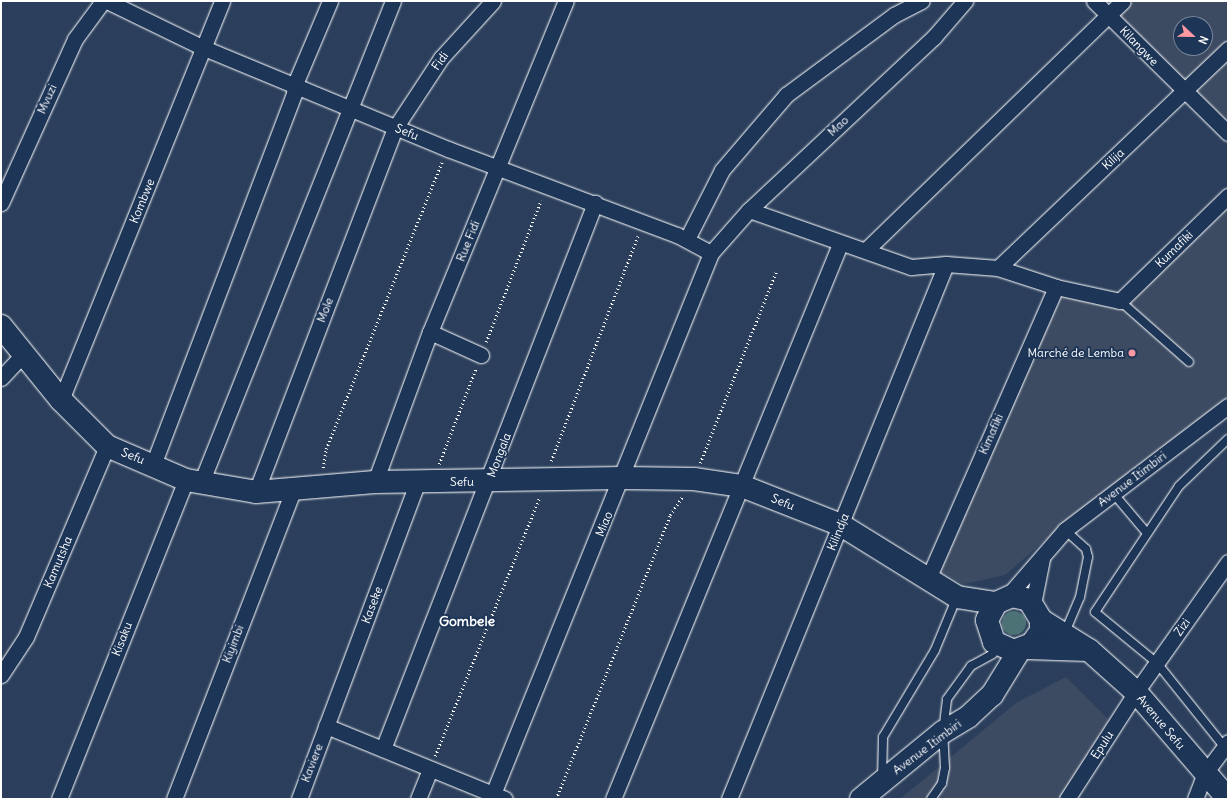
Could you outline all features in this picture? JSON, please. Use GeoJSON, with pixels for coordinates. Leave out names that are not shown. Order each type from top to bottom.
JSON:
{"type":"FeatureCollection","features":[{"type":"Feature","properties":{"kind":"street","name":"Mvuzi"},"geometry":{"type":"LineString","coordinates":[[1,203],[75,39],[103,1]]}},
{"type":"Feature","properties":{"kind":"street","name":"Sefu"},"geometry":{"type":"LineString","coordinates":[[107,1],[204,48],[295,84],[395,128],[687,239],[711,252]]}},
{"type":"Feature","properties":{"kind":"street","name":"Kombwe"},"geometry":{"type":"LineString","coordinates":[[61,400],[222,1]]}},
{"type":"Feature","properties":{"kind":"street"},"geometry":{"type":"LineString","coordinates":[[153,465],[294,94],[295,84],[330,1]]}},
{"type":"Feature","properties":{"kind":"street","name":"Kisaku"},"geometry":{"type":"LineString","coordinates":[[59,799],[393,1]]}},
{"type":"Feature","properties":{"kind":"street","name":"Fidi"},"geometry":{"type":"LineString","coordinates":[[395,128],[441,58],[493,1]]}},
{"type":"Feature","properties":{"kind":"street","name":"Rue Fidi"},"geometry":{"type":"LineString","coordinates":[[375,482],[430,332],[566,1]]}},
{"type":"Feature","properties":{"kind":"street"},"geometry":{"type":"LineString","coordinates":[[687,239],[722,170],[786,95],[894,15],[922,1]]}},
{"type":"Feature","properties":{"kind":"street","name":"Mao"},"geometry":{"type":"LineString","coordinates":[[711,252],[748,210],[934,37],[965,1]]}},
{"type":"Feature","properties":{"kind":"street","name":"Kilangwe"},"geometry":{"type":"LineString","coordinates":[[1094,1],[1183,92],[1228,133]]}},
{"type":"Feature","properties":{"kind":"street"},"geometry":{"type":"LineString","coordinates":[[867,249],[1123,1]]}},
{"type":"Feature","properties":{"kind":"street","name":"Kilija"},"geometry":{"type":"LineString","coordinates":[[998,268],[1228,49]]}},
{"type":"Feature","properties":{"kind":"street","name":"Mole"},"geometry":{"type":"LineString","coordinates":[[256,492],[395,128]]}},
{"type":"Feature","properties":{"kind":"street","name":"Kumafiki"},"geometry":{"type":"LineString","coordinates":[[1120,301],[1228,196]]}},
{"type":"Feature","properties":{"kind":"street","name":"Mongala"},"geometry":{"type":"LineString","coordinates":[[383,750],[595,203]]}},
{"type":"Feature","properties":{"kind":"street"},"geometry":{"type":"LineString","coordinates":[[748,210],[840,244],[867,249],[911,267],[946,264],[998,268],[1056,287],[1120,301]]}},
{"type":"Feature","properties":{"kind":"street"},"geometry":{"type":"LineString","coordinates":[[613,799],[840,244]]}},
{"type":"Feature","properties":{"kind":"street","name":"Miao"},"geometry":{"type":"LineString","coordinates":[[499,796],[711,252]]}},
{"type":"Feature","properties":{"kind":"street","name":"Kilindja"},"geometry":{"type":"LineString","coordinates":[[729,799],[946,264]]}},
{"type":"Feature","properties":{"kind":"street","name":"Kimafiki"},"geometry":{"type":"LineString","coordinates":[[927,581],[1056,287]]}},
{"type":"Feature","properties":{"kind":"street","name":"Sefu"},"geometry":{"type":"LineString","coordinates":[[1,326],[61,400],[107,446],[193,481],[256,492],[375,482],[488,482],[622,478],[694,479],[742,486],[841,525],[900,560],[927,581],[957,597]]}},
{"type":"Feature","properties":{"kind":"street"},"geometry":{"type":"LineString","coordinates":[[430,332],[481,355]]}},
{"type":"Feature","properties":{"kind":"street"},"geometry":{"type":"LineString","coordinates":[[1,378],[24,353]]}},
{"type":"Feature","properties":{"kind":"street","name":"Avenue Itimbiri"},"geometry":{"type":"LineString","coordinates":[[1002,600],[1042,558],[1065,530],[1228,406]]}},
{"type":"Feature","properties":{"kind":"street","name":"Kamutsha"},"geometry":{"type":"LineString","coordinates":[[1,674],[26,637],[107,446]]}},
{"type":"Feature","properties":{"kind":"street","name":"Kaseke"},"geometry":{"type":"LineString","coordinates":[[326,726],[424,483]]}},
{"type":"Feature","properties":{"kind":"street","name":"Kiyimbi"},"geometry":{"type":"LineString","coordinates":[[174,799],[293,490]]}},
{"type":"Feature","properties":{"kind":"street"},"geometry":{"type":"LineString","coordinates":[[1023,649],[1038,636],[1037,612],[1042,558]]}},
{"type":"Feature","properties":{"kind":"street","name":"Zizi"},"geometry":{"type":"LineString","coordinates":[[1136,692],[1228,562]]}},
{"type":"Feature","properties":{"kind":"street"},"geometry":{"type":"LineString","coordinates":[[957,597],[1002,600],[1024,598],[1037,612]]}},
{"type":"Feature","properties":{"kind":"street"},"geometry":{"type":"LineString","coordinates":[[957,597],[991,641],[1005,650],[1089,650]]}},
{"type":"Feature","properties":{"kind":"street"},"geometry":{"type":"LineString","coordinates":[[992,695],[991,641],[988,615],[1002,600]]}},
{"type":"Feature","properties":{"kind":"street","name":"Avenue Sefu"},"geometry":{"type":"LineString","coordinates":[[1037,612],[1064,635],[1089,650],[1136,692],[1228,799]]}},
{"type":"Feature","properties":{"kind":"street","name":"Avenue Itimbiri"},"geometry":{"type":"LineString","coordinates":[[861,799],[943,732],[968,717],[992,695],[1023,649]]}},
{"type":"Feature","properties":{"kind":"street","name":"Epulu"},"geometry":{"type":"LineString","coordinates":[[1068,799],[1136,692]]}},
{"type":"Feature","properties":{"kind":"street"},"geometry":{"type":"LineString","coordinates":[[326,726],[499,796]]}},
{"type":"Feature","properties":{"kind":"street","name":"Kaviere"},"geometry":{"type":"LineString","coordinates":[[299,799],[326,726]]}},
{"type":"Feature","properties":{"kind":"street"},"geometry":{"type":"LineString","coordinates":[[1195,799],[1205,773],[1227,747]]}},
{"type":"Feature","properties":{"kind":"street"},"geometry":{"type":"LineString","coordinates":[[418,799],[430,769]]}},
{"type":"Feature","properties":{"kind":"lane"},"geometry":{"type":"LineString","coordinates":[[1120,301],[1190,362]]}},
{"type":"Feature","properties":{"kind":"lane"},"geometry":{"type":"LineString","coordinates":[[1227,747],[1157,663],[1094,612],[1146,532],[1197,465],[1228,439]]}},
{"type":"Feature","properties":{"kind":"lane"},"geometry":{"type":"LineString","coordinates":[[1113,493],[1146,532]]}},
{"type":"Feature","properties":{"kind":"lane"},"geometry":{"type":"LineString","coordinates":[[1064,635],[1080,597],[1088,558],[1086,549],[1065,530]]}},
{"type":"Feature","properties":{"kind":"lane"},"geometry":{"type":"LineString","coordinates":[[882,782],[883,737],[935,650],[957,597]]}},
{"type":"Feature","properties":{"kind":"lane"},"geometry":{"type":"LineString","coordinates":[[931,799],[942,783],[945,768],[943,732],[947,700],[959,680],[991,641]]}},
{"type":"Feature","properties":{"kind":"path"},"geometry":{"type":"LineString","coordinates":[[319,487],[326,449],[448,149]]}},
{"type":"Feature","properties":{"kind":"path"},"geometry":{"type":"LineString","coordinates":[[424,483],[481,355],[546,186]]}},
{"type":"Feature","properties":{"kind":"path"},"geometry":{"type":"LineString","coordinates":[[556,799],[670,515],[694,479],[776,272]]}},
{"type":"Feature","properties":{"kind":"shaded area"},"geometry":{"type":"Polygon","coordinates":[[[1125,1],[1228,1],[1228,45],[1183,88],[1110,15],[1125,1]]]}},
{"type":"Feature","properties":{"kind":"shaded area"},"geometry":{"type":"Polygon","coordinates":[[[1228,53],[1228,127],[1186,92],[1228,53]]]}},
{"type":"Feature","properties":{"kind":"shaded area","name":"Marché de Lemba"},"geometry":{"type":"Polygon","coordinates":[[[1228,196],[1228,404],[1084,507],[1005,575],[964,584],[938,571],[1064,289],[1120,301],[1228,196]]]}},
{"type":"Feature","properties":{"kind":"shaded area"},"geometry":{"type":"Polygon","coordinates":[[[1066,677],[1111,722],[1060,799],[900,799],[1016,703],[1066,677]]]}},
{"type":"Feature","properties":{"kind":"green space"},"geometry":{"type":"Polygon","coordinates":[[[1014,611],[1022,615],[1026,623],[1022,631],[1014,635],[1006,631],[1002,623],[1006,615],[1014,611]]]}},
{"type":"Feature","properties":{"kind":"place","name":"Marché de Lemba"},"geometry":{"type":"Point","coordinates":[1132,353]}},
{"type":"Feature","properties":{"kind":"district","name":"Gombele"},"geometry":{"type":"Point","coordinates":[467,621]}}]}
